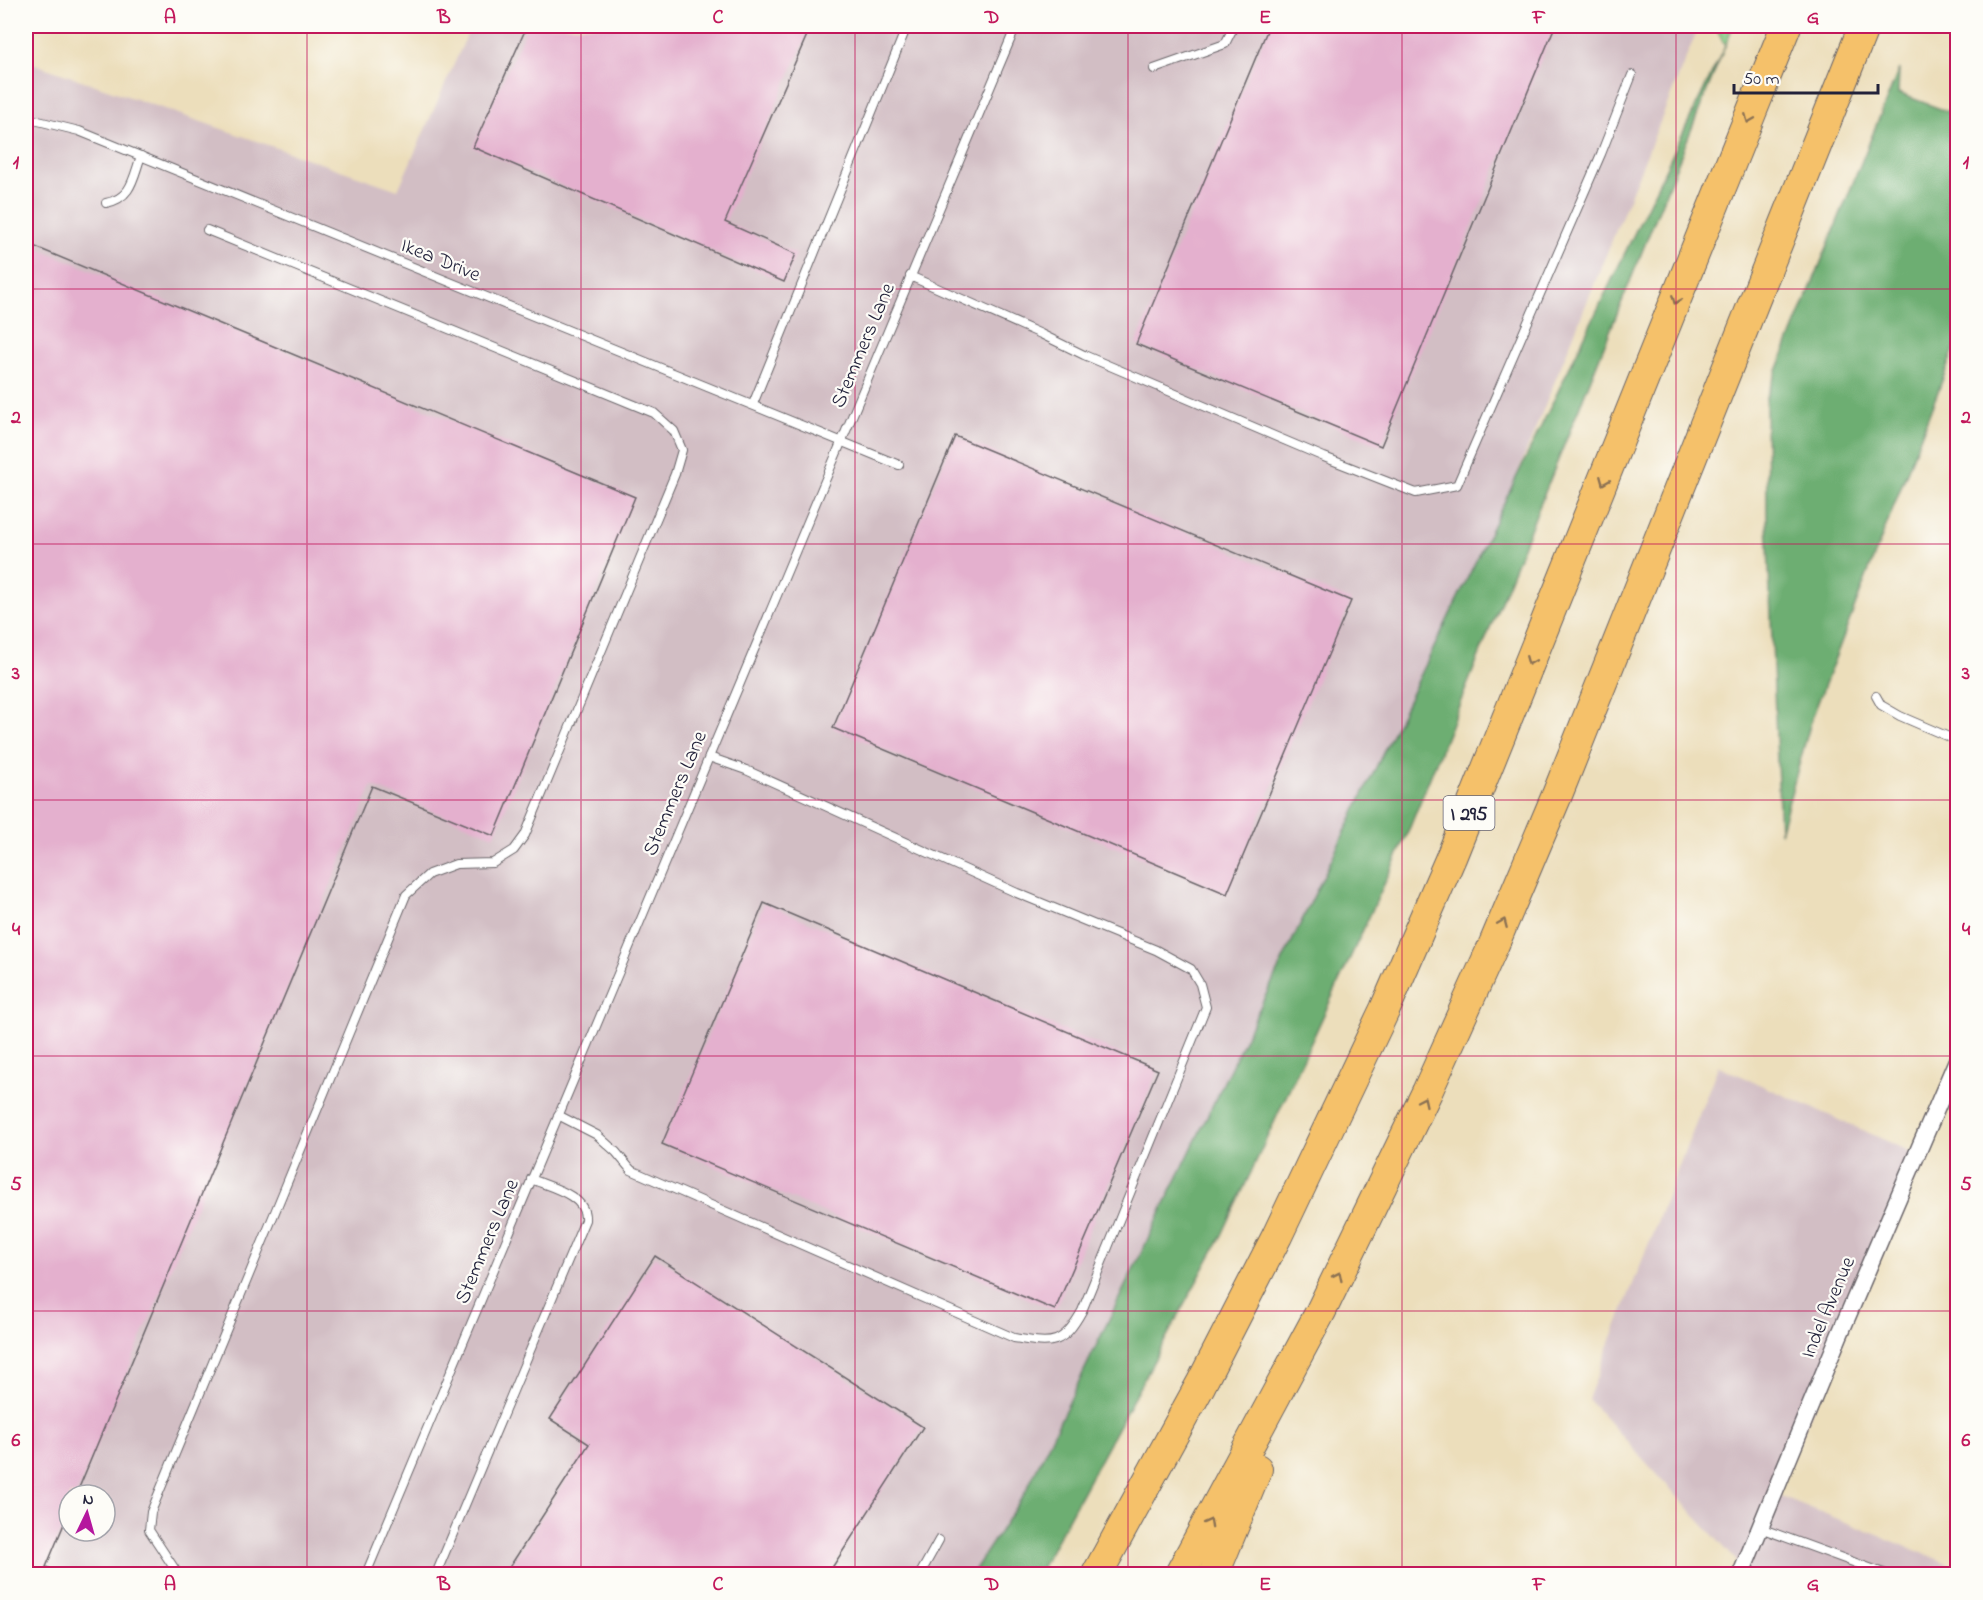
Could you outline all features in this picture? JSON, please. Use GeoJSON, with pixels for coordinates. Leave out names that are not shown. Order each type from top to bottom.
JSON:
{"type":"FeatureCollection","features":[{"type":"Feature","properties":{"kind":"highway","name":"I 295"},"geometry":{"type":"LineString","coordinates":[[1097,1575],[1201,1384],[1277,1236],[1385,1009],[1461,833],[1786,26]]}},
{"type":"Feature","properties":{"kind":"highway"},"geometry":{"type":"LineString","coordinates":[[1180,1575],[1321,1311],[1422,1103],[1530,859],[1864,26]]}},
{"type":"Feature","properties":{"kind":"highway"},"geometry":{"type":"LineString","coordinates":[[1214,1575],[1321,1311]]}},
{"type":"Feature","properties":{"kind":"street","name":"Indel Avenue"},"geometry":{"type":"LineString","coordinates":[[1741,1575],[1839,1336],[1958,1058]]}},
{"type":"Feature","properties":{"kind":"lane"},"geometry":{"type":"LineString","coordinates":[[753,404],[907,26]]}},
{"type":"Feature","properties":{"kind":"lane","name":"Stemmers Lane"},"geometry":{"type":"LineString","coordinates":[[366,1575],[1016,26]]}},
{"type":"Feature","properties":{"kind":"lane"},"geometry":{"type":"LineString","coordinates":[[1154,69],[1225,44],[1234,26]]}},
{"type":"Feature","properties":{"kind":"lane"},"geometry":{"type":"LineString","coordinates":[[910,276],[1084,355],[1416,493],[1457,484],[1601,154],[1632,75]]}},
{"type":"Feature","properties":{"kind":"lane","name":"Ikea Drive"},"geometry":{"type":"LineString","coordinates":[[26,118],[78,130],[899,465]]}},
{"type":"Feature","properties":{"kind":"lane"},"geometry":{"type":"LineString","coordinates":[[106,204],[124,196],[130,187],[141,156]]}},
{"type":"Feature","properties":{"kind":"lane"},"geometry":{"type":"LineString","coordinates":[[178,1575],[149,1530],[151,1512],[406,896],[429,874],[456,864],[493,863],[514,850],[525,835],[675,474],[682,450],[674,431],[654,413],[207,230]]}},
{"type":"Feature","properties":{"kind":"lane"},"geometry":{"type":"LineString","coordinates":[[1876,696],[1881,705],[1900,716],[1958,741]]}},
{"type":"Feature","properties":{"kind":"lane"},"geometry":{"type":"LineString","coordinates":[[558,1115],[597,1135],[631,1170],[1014,1338],[1047,1343],[1063,1338],[1074,1326],[1082,1311],[1206,1007],[1200,984],[1191,969],[1156,950],[1017,892],[746,770],[709,757]]}},
{"type":"Feature","properties":{"kind":"lane"},"geometry":{"type":"LineString","coordinates":[[436,1575],[585,1220],[583,1208],[575,1199],[531,1179]]}},
{"type":"Feature","properties":{"kind":"lane"},"geometry":{"type":"LineString","coordinates":[[1760,1528],[1886,1575]]}},
{"type":"Feature","properties":{"kind":"lane"},"geometry":{"type":"LineString","coordinates":[[920,1575],[939,1540]]}},
{"type":"Feature","properties":{"kind":"shaded area"},"geometry":{"type":"Polygon","coordinates":[[[471,26],[1699,26],[1272,1078],[1025,1493],[972,1574],[26,1574],[26,61],[398,190],[471,26]]]}},
{"type":"Feature","properties":{"kind":"shaded area"},"geometry":{"type":"Polygon","coordinates":[[[1718,1066],[1923,1157],[1776,1494],[1957,1567],[1957,1574],[1742,1574],[1744,1569],[1588,1399],[1718,1066]]]}},
{"type":"Feature","properties":{"kind":"green space"},"geometry":{"type":"Polygon","coordinates":[[[1715,26],[1733,26],[1725,46],[1715,26]]]}},
{"type":"Feature","properties":{"kind":"green space"},"geometry":{"type":"Polygon","coordinates":[[[1725,46],[1406,837],[1222,1235],[1038,1574],[972,1574],[1025,1493],[1725,46]]]}},
{"type":"Feature","properties":{"kind":"green space"},"geometry":{"type":"Polygon","coordinates":[[[1899,69],[1898,93],[1957,115],[1957,342],[1812,718],[1780,833],[1767,521],[1766,398],[1899,69]]]}},
{"type":"Feature","properties":{"kind":"building"},"geometry":{"type":"Polygon","coordinates":[[[527,26],[811,26],[725,222],[796,254],[784,282],[473,147],[527,26]]]}},
{"type":"Feature","properties":{"kind":"building"},"geometry":{"type":"Polygon","coordinates":[[[1269,26],[1555,26],[1381,446],[1136,344],[1269,26]]]}},
{"type":"Feature","properties":{"kind":"building"},"geometry":{"type":"Polygon","coordinates":[[[26,243],[635,497],[494,836],[372,786],[81,1483],[57,1483],[57,1541],[46,1567],[63,1574],[26,1574],[26,243]]]}},
{"type":"Feature","properties":{"kind":"building"},"geometry":{"type":"Polygon","coordinates":[[[955,436],[1351,601],[1227,894],[833,728],[955,436]]]}},
{"type":"Feature","properties":{"kind":"building"},"geometry":{"type":"Polygon","coordinates":[[[764,903],[1158,1070],[1055,1310],[662,1144],[764,903]]]}},
{"type":"Feature","properties":{"kind":"building"},"geometry":{"type":"Polygon","coordinates":[[[655,1256],[923,1427],[828,1574],[505,1574],[589,1444],[550,1419],[655,1256]]]}}]}
